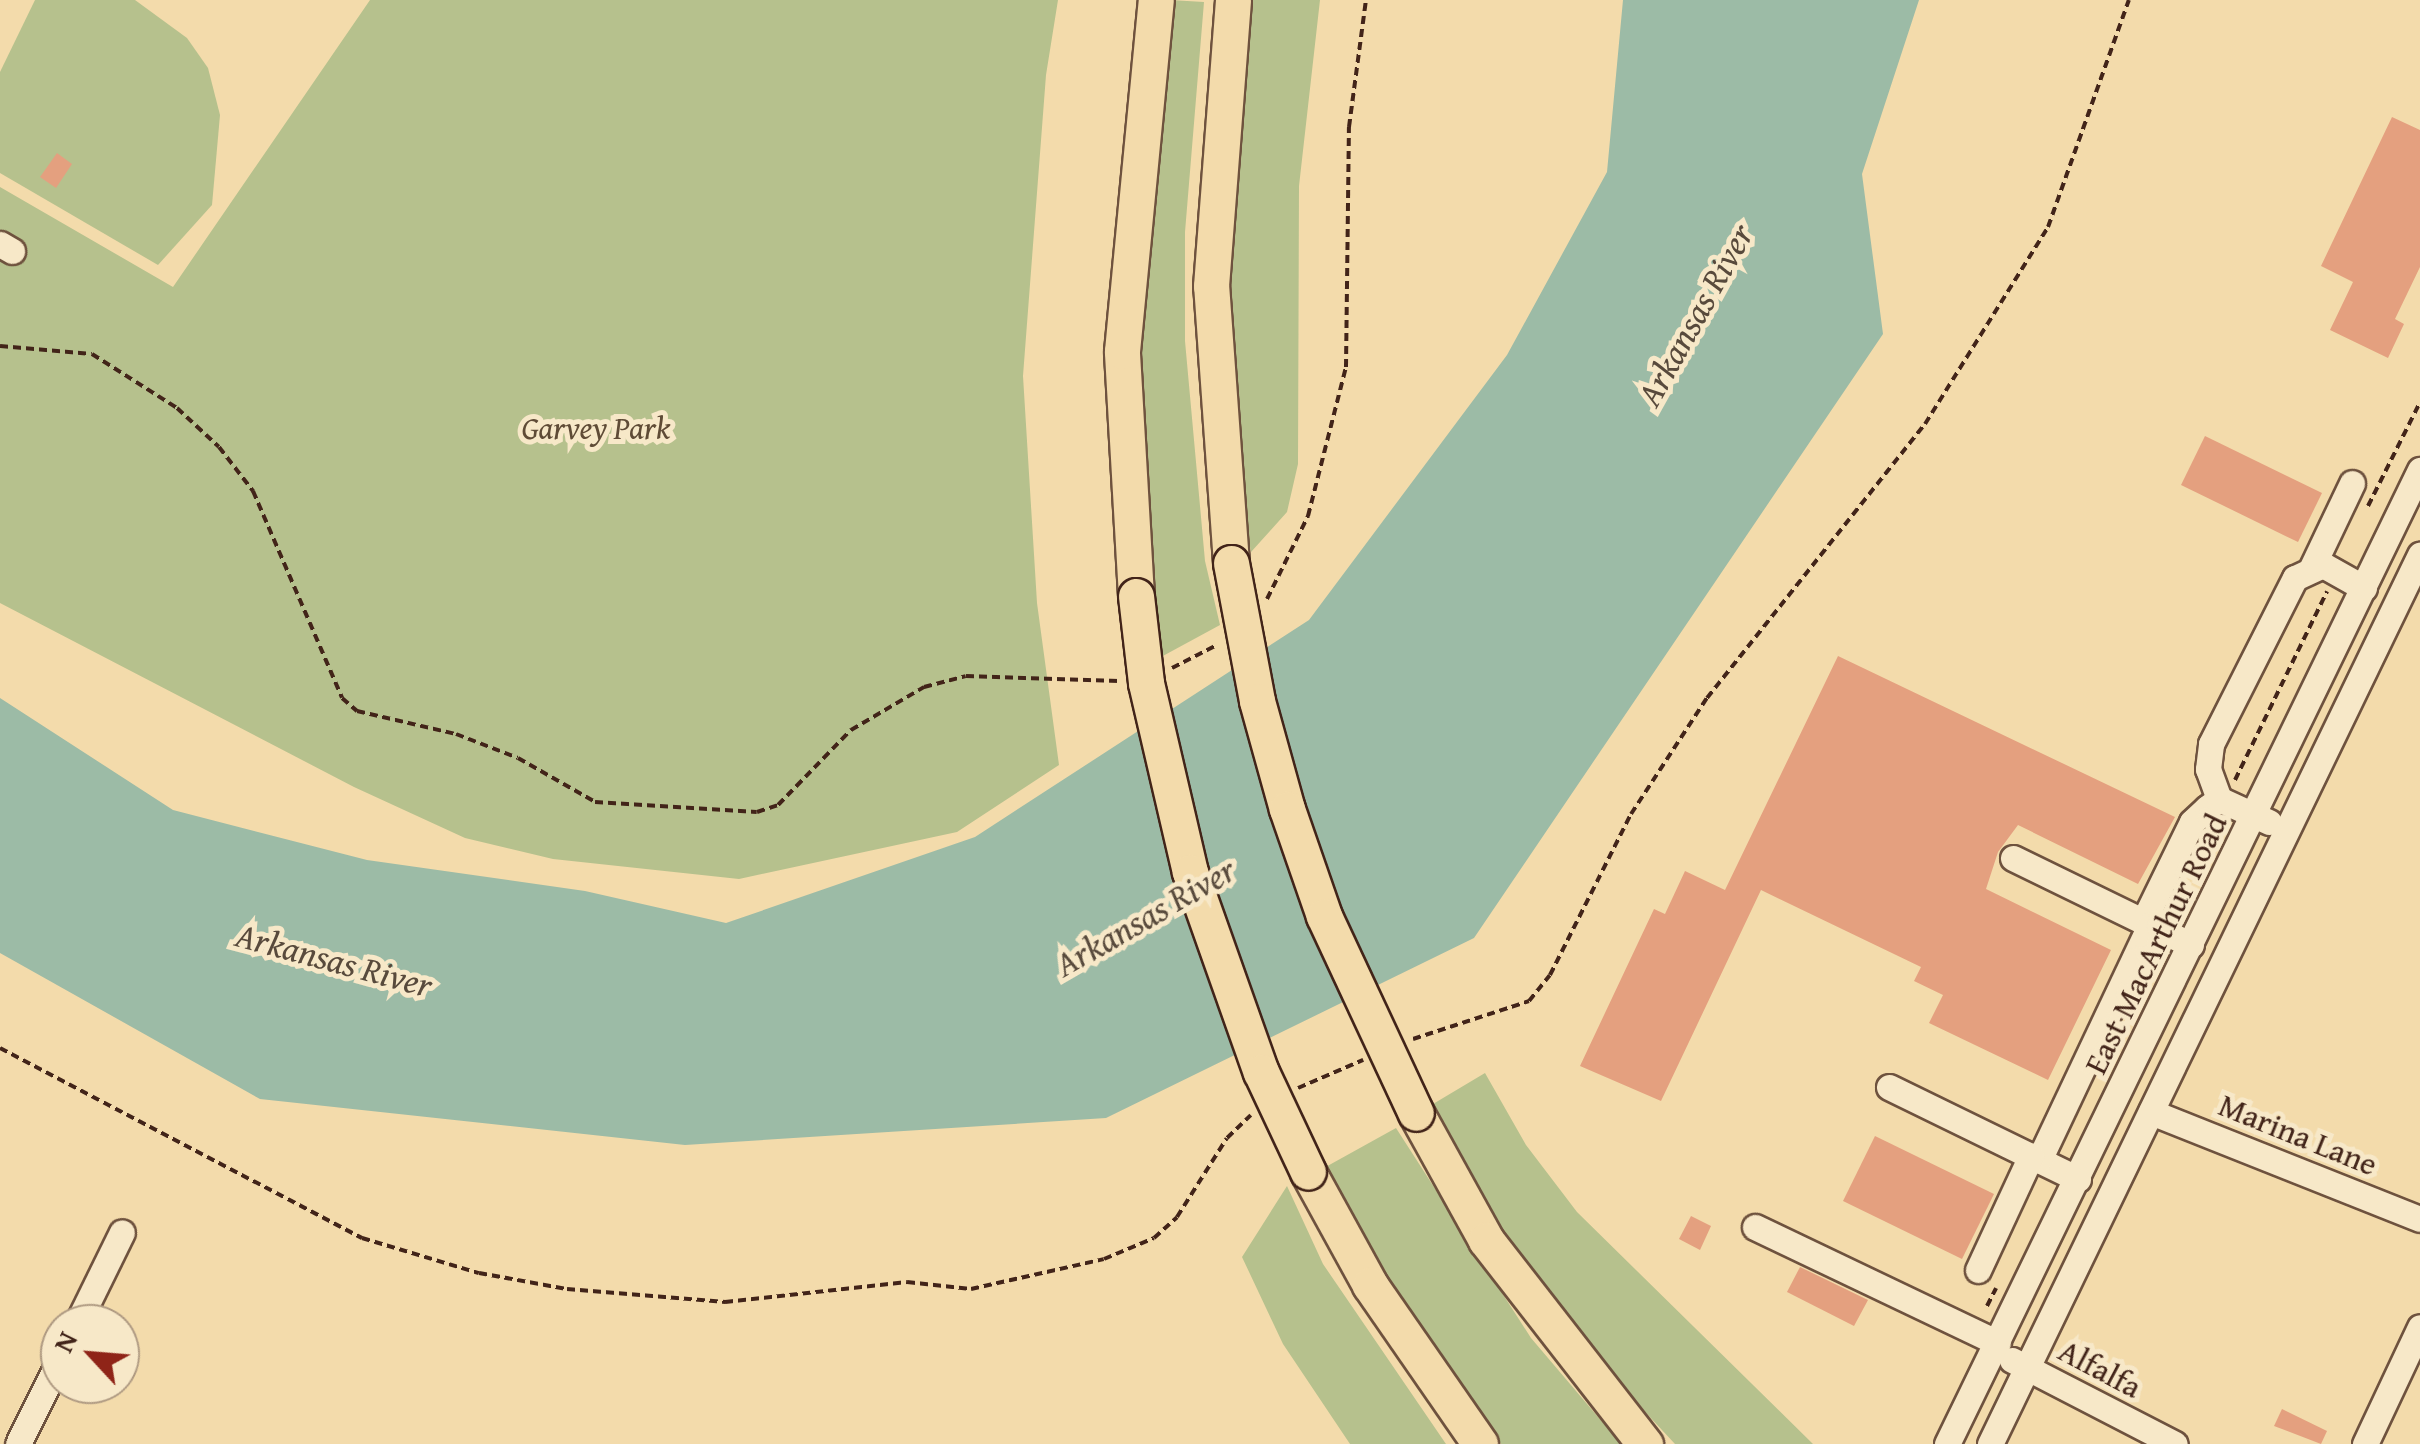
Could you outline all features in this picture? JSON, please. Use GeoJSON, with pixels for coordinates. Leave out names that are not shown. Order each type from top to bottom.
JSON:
{"type":"FeatureCollection","features":[{"type":"Feature","properties":{"kind":"highway"},"geometry":{"type":"LineString","coordinates":[[1156,0],[1122,351],[1136,596],[1146,683],[1190,872],[1262,1072],[1308,1172],[1370,1285],[1480,1444]]}},
{"type":"Feature","properties":{"kind":"highway"},"geometry":{"type":"LineString","coordinates":[[1233,0],[1211,286],[1231,562],[1257,701],[1324,916],[1416,1113],[1486,1240],[1645,1444]]}},
{"type":"Feature","properties":{"kind":"street","name":"East MacArthur Road"},"geometry":{"type":"LineString","coordinates":[[1948,1444],[2420,470]]}},
{"type":"Feature","properties":{"kind":"street"},"geometry":{"type":"LineString","coordinates":[[2312,567],[2352,483]]}},
{"type":"Feature","properties":{"kind":"street"},"geometry":{"type":"LineString","coordinates":[[1990,1444],[2420,555]]}},
{"type":"Feature","properties":{"kind":"street"},"geometry":{"type":"LineString","coordinates":[[2287,831],[2219,799],[2208,769],[2211,744],[2295,578],[2323,565],[2364,588]]}},
{"type":"Feature","properties":{"kind":"street"},"geometry":{"type":"LineString","coordinates":[[1978,1270],[2035,1158],[2192,822],[2219,799]]}},
{"type":"Feature","properties":{"kind":"street"},"geometry":{"type":"LineString","coordinates":[[2013,858],[2191,945]]}},
{"type":"Feature","properties":{"kind":"street"},"geometry":{"type":"LineString","coordinates":[[1889,1087],[2078,1179]]}},
{"type":"Feature","properties":{"kind":"street","name":"Marina Lane"},"geometry":{"type":"LineString","coordinates":[[2151,1112],[2420,1219]]}},
{"type":"Feature","properties":{"kind":"street","name":"Alfalfa"},"geometry":{"type":"LineString","coordinates":[[1755,1227],[1996,1347],[2142,1437],[2175,1444]]}},
{"type":"Feature","properties":{"kind":"street"},"geometry":{"type":"LineString","coordinates":[[87,1304],[122,1232]]}},
{"type":"Feature","properties":{"kind":"street"},"geometry":{"type":"LineString","coordinates":[[2365,1444],[2420,1327]]}},
{"type":"Feature","properties":{"kind":"street"},"geometry":{"type":"LineString","coordinates":[[18,1444],[40,1399]]}},
{"type":"Feature","properties":{"kind":"path"},"geometry":{"type":"LineString","coordinates":[[1260,614],[1308,516],[1346,367],[1349,128],[1366,0]]}},
{"type":"Feature","properties":{"kind":"path"},"geometry":{"type":"LineString","coordinates":[[0,346],[92,354],[177,408],[219,447],[253,491],[342,698],[357,711],[456,734],[518,758],[595,802],[757,812],[778,804],[851,730],[924,687],[966,676],[1128,679]]}},
{"type":"Feature","properties":{"kind":"path"},"geometry":{"type":"LineString","coordinates":[[1158,675],[1226,641]]}},
{"type":"Feature","properties":{"kind":"green space"},"geometry":{"type":"Polygon","coordinates":[[[35,0],[135,0],[187,38],[208,68],[220,115],[212,205],[158,265],[0,173],[0,72],[35,0]]]}},
{"type":"Feature","properties":{"kind":"green space","name":"Garvey Park"},"geometry":{"type":"Polygon","coordinates":[[[370,0],[1058,0],[1046,75],[1023,376],[1037,603],[1059,765],[957,832],[739,879],[553,859],[465,838],[354,787],[0,603],[0,187],[173,287],[370,0]]]}},
{"type":"Feature","properties":{"kind":"green space"},"geometry":{"type":"Polygon","coordinates":[[[1170,0],[1204,2],[1185,232],[1185,341],[1205,561],[1220,625],[1161,657],[1136,398],[1136,290],[1170,0]]]}},
{"type":"Feature","properties":{"kind":"green space"},"geometry":{"type":"Polygon","coordinates":[[[1251,0],[1320,0],[1299,186],[1298,464],[1287,512],[1251,552],[1235,467],[1227,290],[1251,0]]]}},
{"type":"Feature","properties":{"kind":"green space"},"geometry":{"type":"Polygon","coordinates":[[[1485,1073],[1526,1145],[1577,1212],[1813,1444],[1675,1444],[1594,1357],[1484,1204],[1433,1104],[1485,1073]]]}},
{"type":"Feature","properties":{"kind":"green space"},"geometry":{"type":"Polygon","coordinates":[[[1396,1128],[1531,1338],[1621,1444],[1501,1444],[1444,1369],[1322,1169],[1396,1128]]]}},
{"type":"Feature","properties":{"kind":"green space"},"geometry":{"type":"Polygon","coordinates":[[[1287,1186],[1323,1264],[1446,1444],[1350,1444],[1283,1344],[1242,1257],[1287,1186]]]}},
{"type":"Feature","properties":{"kind":"water","name":"Arkansas River"},"geometry":{"type":"Polygon","coordinates":[[[1623,0],[1919,0],[1862,174],[1883,334],[1474,938],[1106,1118],[685,1145],[260,1099],[0,953],[0,698],[173,810],[367,860],[585,891],[726,923],[975,837],[1309,620],[1507,355],[1607,172],[1623,0]]]}},
{"type":"Feature","properties":{"kind":"building"},"geometry":{"type":"Polygon","coordinates":[[[2392,117],[2420,130],[2420,267],[2395,319],[2404,324],[2388,358],[2330,330],[2353,282],[2321,266],[2392,117]]]}},
{"type":"Feature","properties":{"kind":"building"},"geometry":{"type":"Polygon","coordinates":[[[57,153],[72,164],[56,188],[40,177],[57,153]]]}},
{"type":"Feature","properties":{"kind":"building"},"geometry":{"type":"Polygon","coordinates":[[[2205,436],[2322,493],[2298,542],[2181,485],[2205,436]]]}},
{"type":"Feature","properties":{"kind":"building"},"geometry":{"type":"Polygon","coordinates":[[[1838,656],[2175,817],[2138,884],[2018,825],[1998,852],[1986,889],[2111,950],[2048,1080],[1929,1023],[1943,995],[1914,981],[1921,967],[1761,890],[1661,1101],[1580,1066],[1654,909],[1665,914],[1685,871],[1725,890],[1838,656]]]}},
{"type":"Feature","properties":{"kind":"building"},"geometry":{"type":"Polygon","coordinates":[[[1875,1136],[1994,1194],[1962,1259],[1843,1201],[1875,1136]]]}},
{"type":"Feature","properties":{"kind":"building"},"geometry":{"type":"Polygon","coordinates":[[[1691,1216],[1711,1226],[1700,1250],[1679,1239],[1691,1216]]]}},
{"type":"Feature","properties":{"kind":"building"},"geometry":{"type":"Polygon","coordinates":[[[1800,1267],[1868,1300],[1854,1326],[1787,1292],[1800,1267]]]}},
{"type":"Feature","properties":{"kind":"building"},"geometry":{"type":"Polygon","coordinates":[[[2282,1409],[2327,1431],[2321,1444],[2274,1426],[2282,1409]]]}}]}
